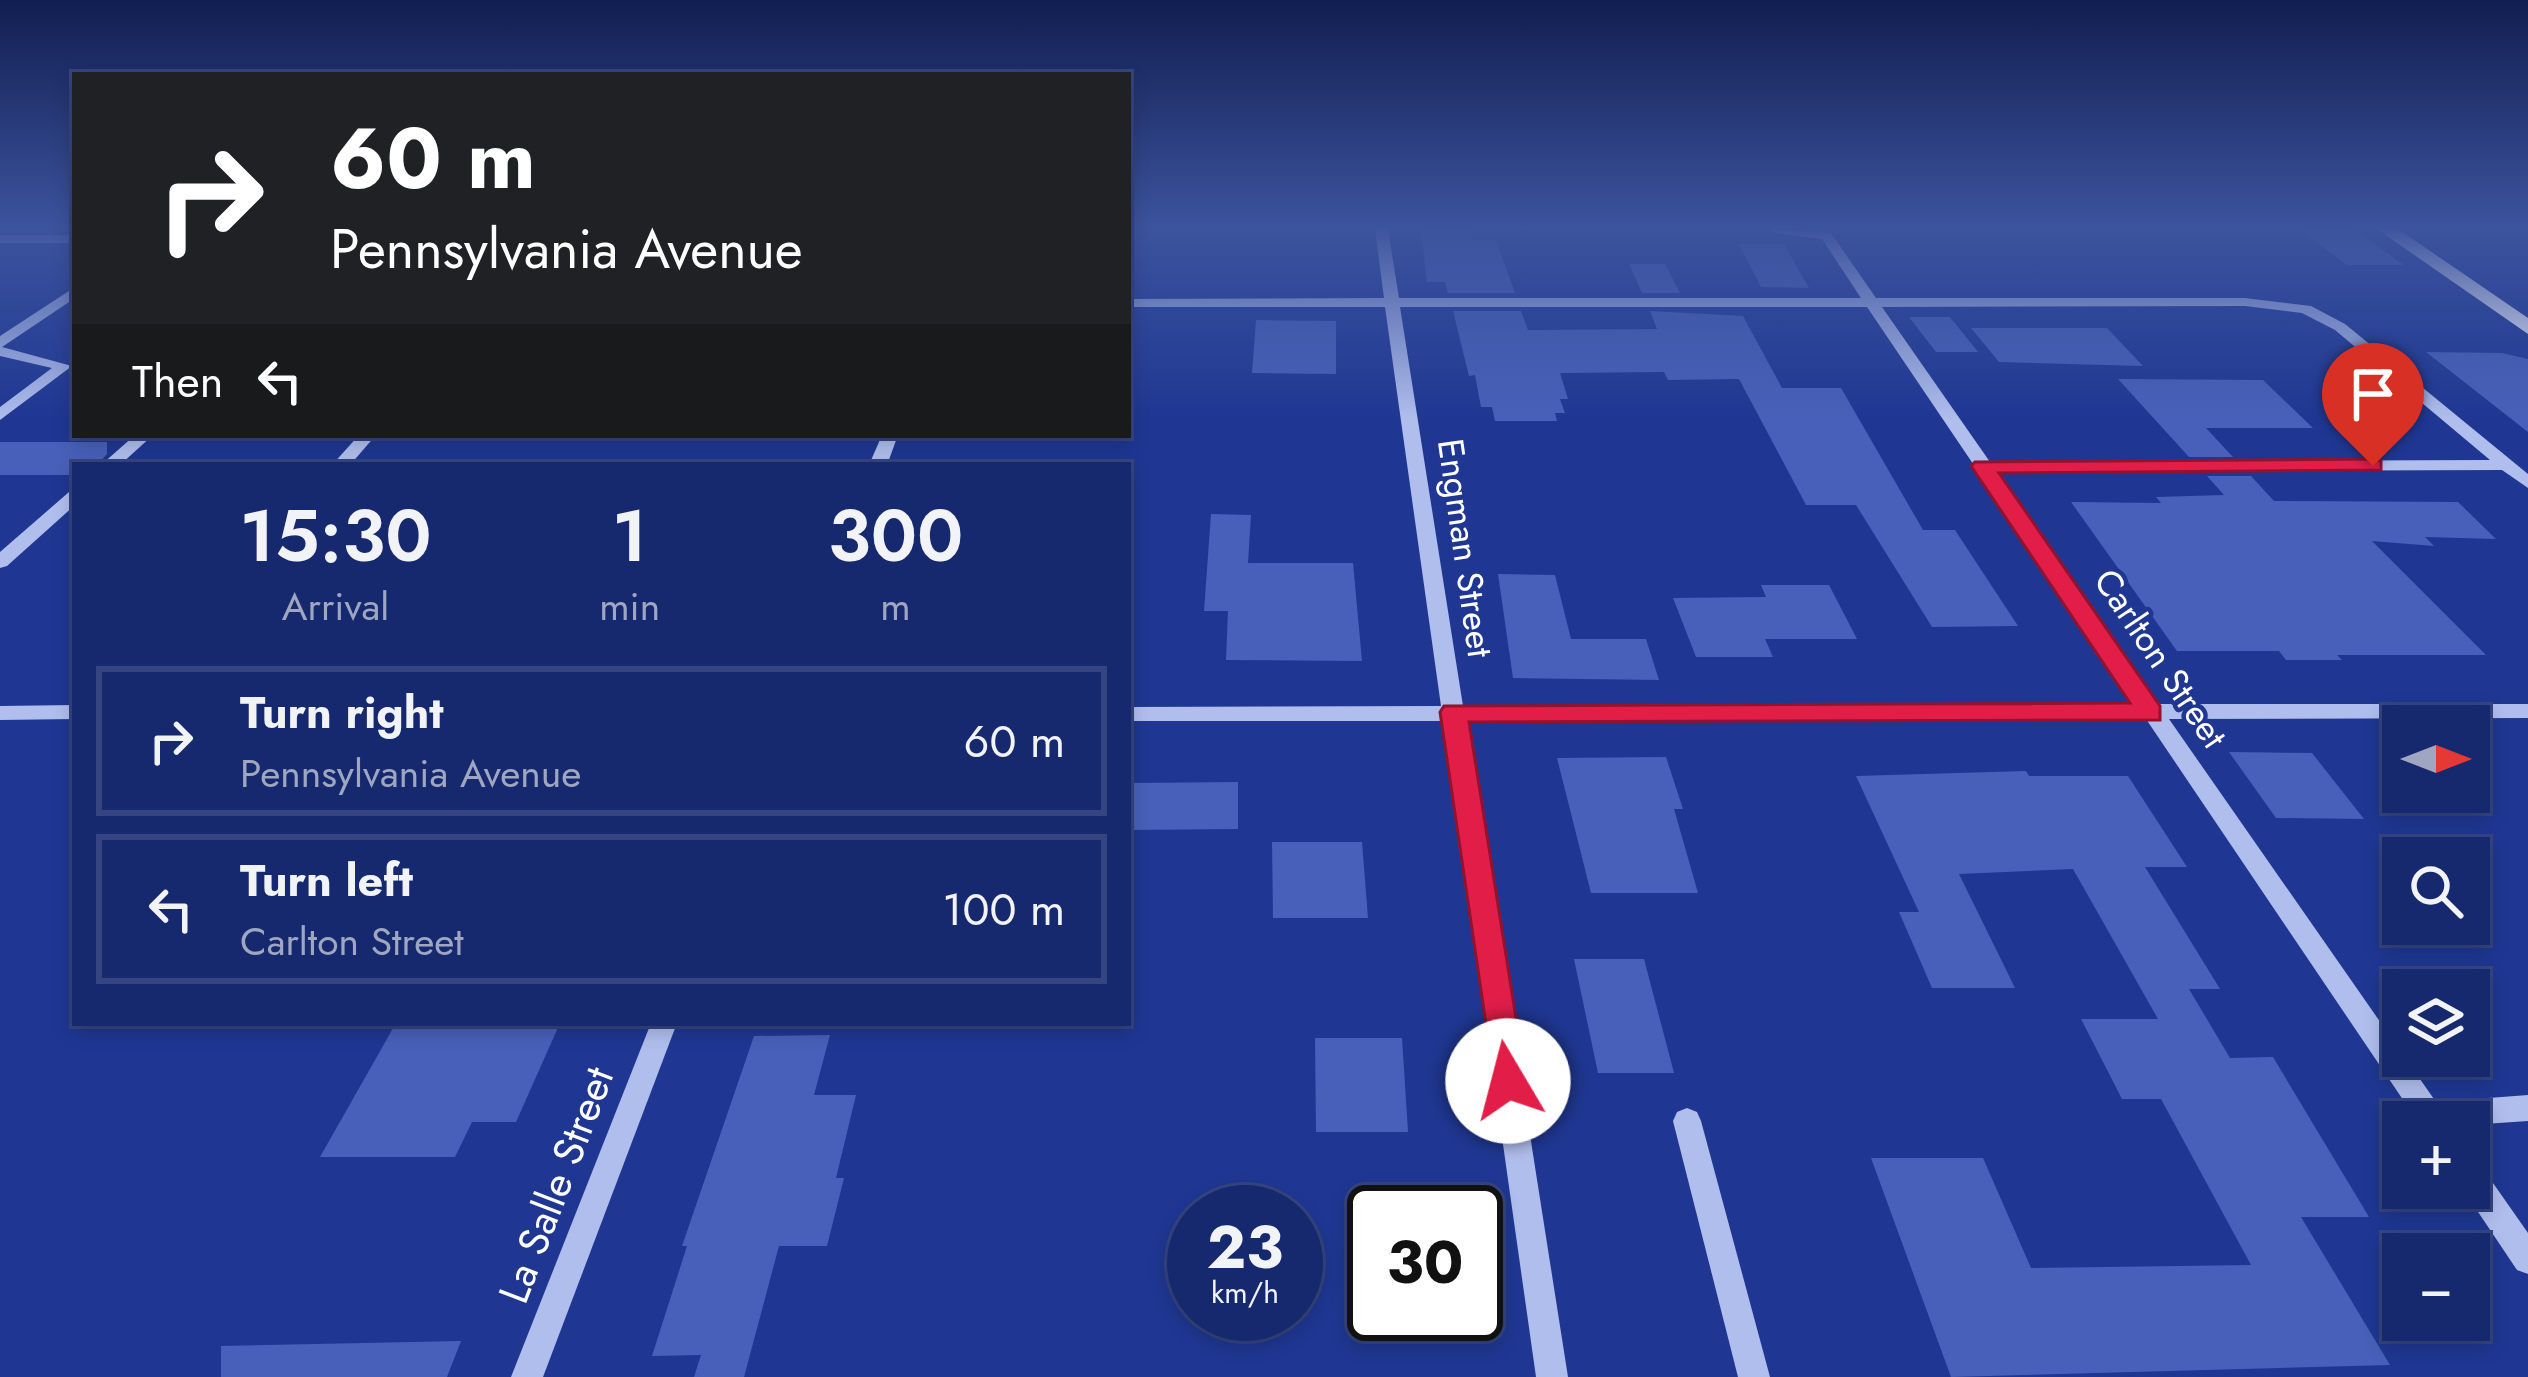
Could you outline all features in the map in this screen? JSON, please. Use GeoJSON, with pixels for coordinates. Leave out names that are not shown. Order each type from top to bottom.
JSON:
{"type":"FeatureCollection","features":[{"type":"Feature","properties":{"kind":"main road"},"geometry":{"type":"LineString","coordinates":[[2478,293],[2528,328]]}},
{"type":"Feature","properties":{"kind":"street"},"geometry":{"type":"LineString","coordinates":[[0,347],[72,293]]}},
{"type":"Feature","properties":{"kind":"street","name":"Engman Street"},"geometry":{"type":"LineString","coordinates":[[1392,293],[1552,1377]]}},
{"type":"Feature","properties":{"kind":"street","name":"Carlton Street"},"geometry":{"type":"LineString","coordinates":[[1862,293],[2419,1101]]}},
{"type":"Feature","properties":{"kind":"street"},"geometry":{"type":"LineString","coordinates":[[1131,303],[2245,302],[2306,309],[2340,327],[2528,483]]}},
{"type":"Feature","properties":{"kind":"street"},"geometry":{"type":"LineString","coordinates":[[0,347],[64,366],[0,415]]}},
{"type":"Feature","properties":{"kind":"street"},"geometry":{"type":"LineString","coordinates":[[114,462],[142,438]]}},
{"type":"Feature","properties":{"kind":"street"},"geometry":{"type":"LineString","coordinates":[[344,462],[365,438]]}},
{"type":"Feature","properties":{"kind":"street"},"geometry":{"type":"LineString","coordinates":[[1983,466],[2507,465]]}},
{"type":"Feature","properties":{"kind":"street"},"geometry":{"type":"LineString","coordinates":[[0,562],[72,499]]}},
{"type":"Feature","properties":{"kind":"street"},"geometry":{"type":"LineString","coordinates":[[1131,714],[2528,711]]}},
{"type":"Feature","properties":{"kind":"street"},"geometry":{"type":"LineString","coordinates":[[0,713],[72,712]]}},
{"type":"Feature","properties":{"kind":"street","name":"La Salle Street"},"geometry":{"type":"LineString","coordinates":[[527,1377],[663,1026]]}},
{"type":"Feature","properties":{"kind":"street"},"geometry":{"type":"LineString","coordinates":[[2490,1112],[2528,1108]]}},
{"type":"Feature","properties":{"kind":"street"},"geometry":{"type":"LineString","coordinates":[[1687,1121],[1754,1377]]}},
{"type":"Feature","properties":{"kind":"street"},"geometry":{"type":"LineString","coordinates":[[2490,1204],[2528,1259]]}},
{"type":"Feature","properties":{"kind":"building"},"geometry":{"type":"Polygon","coordinates":[[[1453,311],[1521,311],[1528,330],[1657,329],[1650,311],[1743,316],[1782,388],[1841,388],[1923,530],[1955,530],[2018,626],[1932,627],[1856,505],[1806,505],[1739,379],[1668,380],[1664,372],[1560,373],[1568,399],[1560,399],[1565,413],[1555,413],[1557,421],[1495,421],[1492,407],[1481,407],[1475,375],[1469,376],[1453,311]]]}},
{"type":"Feature","properties":{"kind":"building"},"geometry":{"type":"Polygon","coordinates":[[[1909,317],[1950,317],[1978,352],[1936,352],[1909,317]]]}},
{"type":"Feature","properties":{"kind":"building"},"geometry":{"type":"Polygon","coordinates":[[[1256,320],[1336,321],[1336,374],[1252,373],[1256,320]]]}},
{"type":"Feature","properties":{"kind":"building"},"geometry":{"type":"Polygon","coordinates":[[[1971,328],[2107,328],[2143,366],[1999,362],[1971,328]]]}},
{"type":"Feature","properties":{"kind":"building"},"geometry":{"type":"Polygon","coordinates":[[[2426,352],[2502,353],[2528,359],[2528,432],[2426,352]]]}},
{"type":"Feature","properties":{"kind":"building"},"geometry":{"type":"Polygon","coordinates":[[[2118,379],[2263,380],[2313,428],[2206,428],[2233,457],[2189,457],[2118,379]]]}},
{"type":"Feature","properties":{"kind":"building"},"geometry":{"type":"Polygon","coordinates":[[[0,442],[107,442],[107,454],[100,462],[72,462],[72,475],[0,475],[0,442]]]}},
{"type":"Feature","properties":{"kind":"building"},"geometry":{"type":"Polygon","coordinates":[[[2207,476],[2251,476],[2274,501],[2458,502],[2496,539],[2425,537],[2434,546],[2372,541],[2486,655],[2337,655],[2342,660],[2286,660],[2279,651],[2177,651],[2071,502],[2161,503],[2156,497],[2224,495],[2207,476]]]}},
{"type":"Feature","properties":{"kind":"building"},"geometry":{"type":"Polygon","coordinates":[[[1211,514],[1251,515],[1248,563],[1353,563],[1362,661],[1226,660],[1228,611],[1204,611],[1211,514]]]}},
{"type":"Feature","properties":{"kind":"building"},"geometry":{"type":"Polygon","coordinates":[[[1498,574],[1555,575],[1571,639],[1646,639],[1659,680],[1513,678],[1498,574]]]}},
{"type":"Feature","properties":{"kind":"building"},"geometry":{"type":"Polygon","coordinates":[[[1761,585],[1829,585],[1857,639],[1765,639],[1773,657],[1696,657],[1673,598],[1766,597],[1761,585]]]}},
{"type":"Feature","properties":{"kind":"building"},"geometry":{"type":"Polygon","coordinates":[[[2229,752],[2312,753],[2364,819],[2276,818],[2229,752]]]}},
{"type":"Feature","properties":{"kind":"building"},"geometry":{"type":"Polygon","coordinates":[[[1666,757],[1683,809],[1674,809],[1698,893],[1591,893],[1557,758],[1666,757]]]}},
{"type":"Feature","properties":{"kind":"building"},"geometry":{"type":"Polygon","coordinates":[[[2026,771],[2029,776],[2128,776],[2187,867],[2145,867],[2220,989],[2189,989],[2230,1058],[2273,1057],[2369,1217],[2301,1217],[2390,1365],[1951,1377],[1871,1158],[1983,1158],[2031,1268],[2251,1265],[2161,1099],[2122,1099],[2081,1019],[2158,1019],[2073,869],[1959,874],[2015,988],[1932,988],[1899,912],[1919,912],[1856,776],[2026,771]]]}},
{"type":"Feature","properties":{"kind":"building"},"geometry":{"type":"Polygon","coordinates":[[[1238,782],[1238,829],[1131,830],[1131,783],[1238,782]]]}},
{"type":"Feature","properties":{"kind":"building"},"geometry":{"type":"Polygon","coordinates":[[[1272,842],[1362,842],[1368,918],[1273,918],[1272,842]]]}},
{"type":"Feature","properties":{"kind":"building"},"geometry":{"type":"Polygon","coordinates":[[[1574,959],[1644,959],[1674,1073],[1598,1073],[1574,959]]]}},
{"type":"Feature","properties":{"kind":"building"},"geometry":{"type":"Polygon","coordinates":[[[394,1026],[559,1026],[516,1122],[472,1122],[455,1157],[320,1157],[394,1026]]]}},
{"type":"Feature","properties":{"kind":"building"},"geometry":{"type":"Polygon","coordinates":[[[830,1035],[814,1095],[856,1095],[836,1178],[844,1178],[827,1246],[779,1246],[744,1377],[694,1377],[701,1355],[652,1356],[687,1246],[682,1246],[754,1036],[830,1035]]]}},
{"type":"Feature","properties":{"kind":"building"},"geometry":{"type":"Polygon","coordinates":[[[1315,1038],[1402,1038],[1408,1132],[1316,1132],[1315,1038]]]}},
{"type":"Feature","properties":{"kind":"building"},"geometry":{"type":"Polygon","coordinates":[[[461,1341],[447,1377],[221,1377],[221,1346],[461,1341]]]}},
{"type":"Feature","properties":{"kind":"route"},"geometry":{"type":"LineString","coordinates":[[1508,1081],[1454,712],[2150,713],[1983,466],[2373,466]]}}]}
